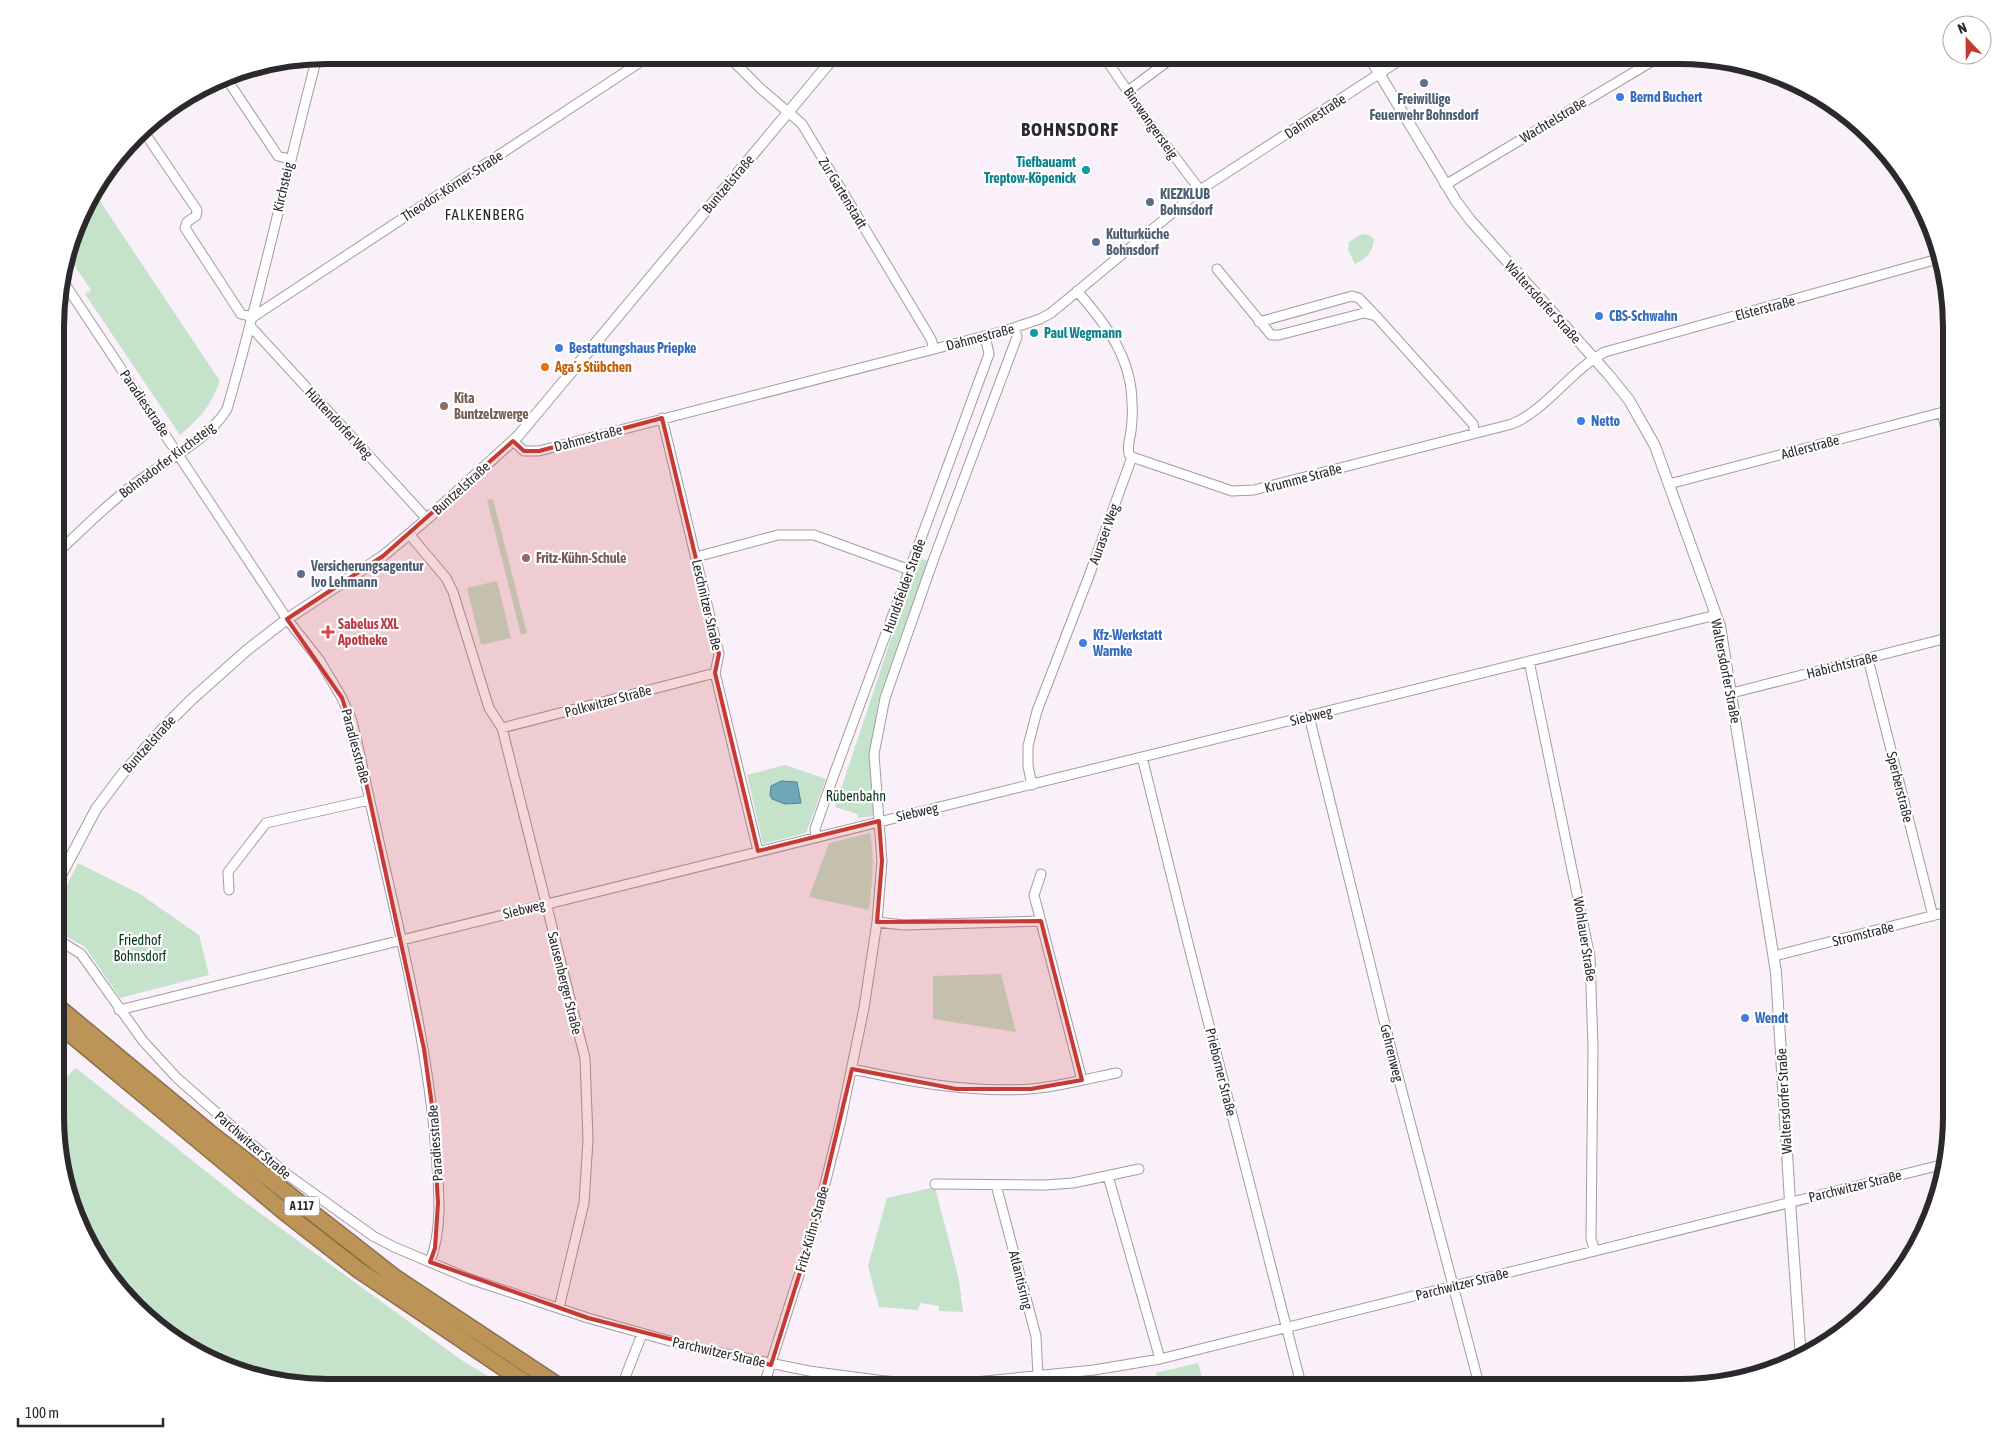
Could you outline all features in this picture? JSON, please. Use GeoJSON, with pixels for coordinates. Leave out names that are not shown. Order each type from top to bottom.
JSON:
{"type":"FeatureCollection","features":[{"type":"Feature","properties":{"kind":"highway","name":"A 117"},"geometry":{"type":"LineString","coordinates":[[64,1012],[209,1132],[396,1278],[548,1379]]}},
{"type":"Feature","properties":{"kind":"highway","name":"A 117"},"geometry":{"type":"LineString","coordinates":[[64,1029],[288,1215],[357,1269],[519,1379]]}},
{"type":"Feature","properties":{"kind":"street","name":"Kirchsteig"},"geometry":{"type":"LineString","coordinates":[[253,317],[290,160],[315,64]]}},
{"type":"Feature","properties":{"kind":"street","name":"Theodor-Körner-Straße"},"geometry":{"type":"LineString","coordinates":[[253,317],[637,64]]}},
{"type":"Feature","properties":{"kind":"street","name":"Zur Gartenstadt"},"geometry":{"type":"LineString","coordinates":[[736,64],[761,89],[802,124],[932,339],[934,349]]}},
{"type":"Feature","properties":{"kind":"street","name":"Buntzelstraße"},"geometry":{"type":"LineString","coordinates":[[64,870],[96,809],[134,760],[191,700],[246,651],[287,619],[369,566],[409,534],[513,441],[548,402],[828,64]]}},
{"type":"Feature","properties":{"kind":"street","name":"Binswangersteig"},"geometry":{"type":"LineString","coordinates":[[1109,64],[1150,124],[1200,190]]}},
{"type":"Feature","properties":{"kind":"street"},"geometry":{"type":"LineString","coordinates":[[1128,90],[1164,64]]}},
{"type":"Feature","properties":{"kind":"street","name":"Waltersdorfer Straße"},"geometry":{"type":"LineString","coordinates":[[1373,64],[1445,184],[1471,221],[1594,358],[1629,400],[1640,417],[1655,446],[1720,626],[1774,956],[1780,1016],[1800,1350]]}},
{"type":"Feature","properties":{"kind":"street","name":"Dahmestraße"},"geometry":{"type":"LineString","coordinates":[[513,441],[524,450],[530,452],[539,451],[985,336],[1040,319],[1078,291],[1200,190],[1395,64]]}},
{"type":"Feature","properties":{"kind":"street","name":"Wachtelstraße"},"geometry":{"type":"LineString","coordinates":[[1445,184],[1648,64]]}},
{"type":"Feature","properties":{"kind":"street"},"geometry":{"type":"LineString","coordinates":[[229,83],[278,156],[290,160]]}},
{"type":"Feature","properties":{"kind":"street"},"geometry":{"type":"LineString","coordinates":[[146,136],[197,210],[196,216],[187,222],[185,228],[241,314],[253,317]]}},
{"type":"Feature","properties":{"kind":"street","name":"Elsterstraße"},"geometry":{"type":"LineString","coordinates":[[1594,358],[1605,352],[1934,260]]}},
{"type":"Feature","properties":{"kind":"street"},"geometry":{"type":"LineString","coordinates":[[1217,269],[1271,335],[1279,335],[1346,316],[1364,313],[1376,316]]}},
{"type":"Feature","properties":{"kind":"street","name":"Paradiesstraße"},"geometry":{"type":"LineString","coordinates":[[67,287],[287,619],[320,661],[342,698],[352,721],[424,1049],[434,1121],[438,1203],[435,1248],[430,1262]]}},
{"type":"Feature","properties":{"kind":"street","name":"Auraser Weg"},"geometry":{"type":"LineString","coordinates":[[1032,785],[1028,766],[1028,746],[1036,710],[1089,576],[1132,456],[1129,454],[1128,448],[1131,431],[1132,402],[1126,366],[1109,331],[1078,291]]}},
{"type":"Feature","properties":{"kind":"street"},"geometry":{"type":"LineString","coordinates":[[1259,322],[1352,296],[1359,298],[1473,424],[1475,433]]}},
{"type":"Feature","properties":{"kind":"street","name":"Bohnsdorfer Kirchsteig"},"geometry":{"type":"LineString","coordinates":[[64,546],[110,503],[178,453],[188,448],[222,418],[227,409],[253,317]]}},
{"type":"Feature","properties":{"kind":"street","name":"Hüttendorfer Weg"},"geometry":{"type":"LineString","coordinates":[[251,327],[427,519]]}},
{"type":"Feature","properties":{"kind":"street","name":"Hundsfelder Straße"},"geometry":{"type":"LineString","coordinates":[[879,821],[874,754],[885,698],[933,561],[1017,337],[1014,328]]}},
{"type":"Feature","properties":{"kind":"street","name":"Hundsfelder Straße"},"geometry":{"type":"LineString","coordinates":[[816,837],[815,829],[989,354],[985,336]]}},
{"type":"Feature","properties":{"kind":"street","name":"Krumme Straße"},"geometry":{"type":"LineString","coordinates":[[1132,456],[1232,492],[1245,492],[1519,421],[1594,358]]}},
{"type":"Feature","properties":{"kind":"street"},"geometry":{"type":"LineString","coordinates":[[1942,412],[1943,416]]}},
{"type":"Feature","properties":{"kind":"street","name":"Adlerstraße"},"geometry":{"type":"LineString","coordinates":[[1669,484],[1942,412]]}},
{"type":"Feature","properties":{"kind":"street","name":"Leschnitzer Straße"},"geometry":{"type":"LineString","coordinates":[[662,418],[719,654],[715,673],[758,851]]}},
{"type":"Feature","properties":{"kind":"street","name":"Sausenberger Straße"},"geometry":{"type":"LineString","coordinates":[[409,534],[446,578],[453,592],[490,708],[502,728],[585,1058],[588,1140],[584,1203],[559,1308]]}},
{"type":"Feature","properties":{"kind":"street"},"geometry":{"type":"LineString","coordinates":[[696,557],[778,535],[814,534],[910,570]]}},
{"type":"Feature","properties":{"kind":"street","name":"Siebweg"},"geometry":{"type":"LineString","coordinates":[[119,1010],[1716,615]]}},
{"type":"Feature","properties":{"kind":"street","name":"Habichtstraße"},"geometry":{"type":"LineString","coordinates":[[1732,692],[1943,639]]}},
{"type":"Feature","properties":{"kind":"street","name":"Sperberstraße"},"geometry":{"type":"LineString","coordinates":[[1868,659],[1933,916]]}},
{"type":"Feature","properties":{"kind":"street","name":"Wohlauer Straße"},"geometry":{"type":"LineString","coordinates":[[1529,661],[1569,848],[1591,965],[1593,1047],[1591,1240],[1595,1251]]}},
{"type":"Feature","properties":{"kind":"street","name":"Polkwitzer Straße"},"geometry":{"type":"LineString","coordinates":[[502,728],[715,673]]}},
{"type":"Feature","properties":{"kind":"street","name":"Gehrenweg"},"geometry":{"type":"LineString","coordinates":[[1309,716],[1392,1053],[1478,1379]]}},
{"type":"Feature","properties":{"kind":"street","name":"Prieborner Straße"},"geometry":{"type":"LineString","coordinates":[[1142,757],[1300,1379]]}},
{"type":"Feature","properties":{"kind":"street"},"geometry":{"type":"LineString","coordinates":[[229,890],[228,872],[266,823],[369,800]]}},
{"type":"Feature","properties":{"kind":"street","name":"Fritz-Kühn-Straße"},"geometry":{"type":"LineString","coordinates":[[766,1379],[814,1228],[852,1069],[864,1008],[877,922],[882,861],[879,821]]}},
{"type":"Feature","properties":{"kind":"street"},"geometry":{"type":"LineString","coordinates":[[1041,874],[1034,895],[1082,1080]]}},
{"type":"Feature","properties":{"kind":"street","name":"Stromstraße"},"geometry":{"type":"LineString","coordinates":[[1774,956],[1943,913]]}},
{"type":"Feature","properties":{"kind":"street"},"geometry":{"type":"LineString","coordinates":[[877,922],[904,925],[1041,921]]}},
{"type":"Feature","properties":{"kind":"street","name":"Parchwitzer Straße"},"geometry":{"type":"LineString","coordinates":[[64,943],[81,954],[119,1010],[143,1041],[177,1078],[285,1173],[373,1236],[394,1247],[470,1279],[642,1334],[771,1365],[808,1372],[870,1379]]}},
{"type":"Feature","properties":{"kind":"street"},"geometry":{"type":"LineString","coordinates":[[852,1069],[921,1084],[956,1089],[1032,1089],[1117,1074]]}},
{"type":"Feature","properties":{"kind":"street","name":"Parchwitzer Straße"},"geometry":{"type":"LineString","coordinates":[[1017,1379],[1119,1367],[1160,1359],[1938,1166]]}},
{"type":"Feature","properties":{"kind":"street"},"geometry":{"type":"LineString","coordinates":[[935,1184],[1045,1185],[1073,1183],[1139,1169]]}},
{"type":"Feature","properties":{"kind":"street"},"geometry":{"type":"LineString","coordinates":[[1108,1176],[1160,1359]]}},
{"type":"Feature","properties":{"kind":"street","name":"Atlantisring"},"geometry":{"type":"LineString","coordinates":[[996,1185],[1036,1336],[1038,1376]]}},
{"type":"Feature","properties":{"kind":"street"},"geometry":{"type":"LineString","coordinates":[[624,1379],[642,1334]]}},
{"type":"Feature","properties":{"kind":"highlighted area"},"geometry":{"type":"Polygon","coordinates":[[[662,418],[719,654],[715,673],[758,851],[879,821],[882,861],[877,922],[1041,921],[1082,1080],[1031,1089],[956,1089],[852,1069],[814,1228],[771,1365],[588,1318],[430,1262],[435,1248],[438,1203],[432,1106],[424,1049],[360,755],[342,698],[287,619],[383,556],[513,441],[524,451],[539,451],[662,418]]]}},
{"type":"Feature","properties":{"kind":"green space"},"geometry":{"type":"Polygon","coordinates":[[[98,198],[220,381],[204,411],[180,435],[85,294],[91,290],[72,262],[84,226],[98,198]]]}},
{"type":"Feature","properties":{"kind":"green space"},"geometry":{"type":"Polygon","coordinates":[[[1362,234],[1369,235],[1374,239],[1373,244],[1368,255],[1355,264],[1348,250],[1349,242],[1362,234]]]}},
{"type":"Feature","properties":{"kind":"green space"},"geometry":{"type":"Polygon","coordinates":[[[493,499],[527,633],[521,635],[487,500],[493,499]]]}},
{"type":"Feature","properties":{"kind":"green space","name":"Rübenbahn"},"geometry":{"type":"Polygon","coordinates":[[[918,558],[931,562],[878,702],[871,752],[873,816],[858,818],[857,814],[835,807],[918,558]]]}},
{"type":"Feature","properties":{"kind":"green space"},"geometry":{"type":"Polygon","coordinates":[[[497,581],[511,638],[481,645],[467,588],[497,581]]]}},
{"type":"Feature","properties":{"kind":"green space"},"geometry":{"type":"Polygon","coordinates":[[[785,765],[826,779],[806,833],[763,844],[747,775],[785,765]]]}},
{"type":"Feature","properties":{"kind":"green space"},"geometry":{"type":"Polygon","coordinates":[[[870,833],[873,862],[869,910],[809,897],[829,843],[870,833]]]}},
{"type":"Feature","properties":{"kind":"green space","name":"Friedhof Bohnsdorf"},"geometry":{"type":"Polygon","coordinates":[[[78,863],[140,894],[199,935],[209,975],[120,998],[85,947],[64,935],[64,891],[78,863]]]}},
{"type":"Feature","properties":{"kind":"green space"},"geometry":{"type":"Polygon","coordinates":[[[1001,974],[1016,1032],[933,1019],[933,976],[1001,974]]]}},
{"type":"Feature","properties":{"kind":"green space"},"geometry":{"type":"Polygon","coordinates":[[[76,1068],[242,1200],[460,1359],[492,1379],[310,1379],[293,1377],[259,1370],[226,1359],[181,1335],[153,1314],[129,1290],[108,1262],[91,1233],[78,1201],[66,1150],[64,1133],[64,1079],[76,1068]]]}},
{"type":"Feature","properties":{"kind":"green space"},"geometry":{"type":"Polygon","coordinates":[[[935,1187],[959,1280],[963,1312],[939,1311],[939,1306],[921,1303],[917,1310],[879,1307],[868,1266],[887,1198],[935,1187]]]}},
{"type":"Feature","properties":{"kind":"green space"},"geometry":{"type":"Polygon","coordinates":[[[1198,1363],[1202,1379],[1158,1379],[1156,1373],[1198,1363]]]}},
{"type":"Feature","properties":{"kind":"green space"},"geometry":{"type":"Polygon","coordinates":[[[1097,1375],[1098,1379],[1053,1379],[1097,1375]]]}},
{"type":"Feature","properties":{"kind":"water"},"geometry":{"type":"Polygon","coordinates":[[[781,781],[797,782],[801,803],[785,804],[772,799],[770,795],[771,786],[781,781]]]}},
{"type":"Feature","properties":{"kind":"place","name":"Freiwillige Feuerwehr Bohnsdorf"},"geometry":{"type":"Point","coordinates":[1424,83]}},
{"type":"Feature","properties":{"kind":"place","name":"Bernd Buchert"},"geometry":{"type":"Point","coordinates":[1620,97]}},
{"type":"Feature","properties":{"kind":"place","name":"Tiefbauamt Treptow-Köpenick"},"geometry":{"type":"Point","coordinates":[1086,170]}},
{"type":"Feature","properties":{"kind":"place","name":"KIEZKLUB Bohnsdorf"},"geometry":{"type":"Point","coordinates":[1150,202]}},
{"type":"Feature","properties":{"kind":"place","name":"Kulturküche Bohnsdorf"},"geometry":{"type":"Point","coordinates":[1096,242]}},
{"type":"Feature","properties":{"kind":"place","name":"CBS-Schwahn"},"geometry":{"type":"Point","coordinates":[1599,316]}},
{"type":"Feature","properties":{"kind":"place","name":"Paul Wegmann"},"geometry":{"type":"Point","coordinates":[1034,333]}},
{"type":"Feature","properties":{"kind":"place","name":"Bestattungshaus Priepke"},"geometry":{"type":"Point","coordinates":[559,348]}},
{"type":"Feature","properties":{"kind":"place","name":"Aga´s Stübchen"},"geometry":{"type":"Point","coordinates":[545,367]}},
{"type":"Feature","properties":{"kind":"place","name":"Kita Buntzelzwerge"},"geometry":{"type":"Point","coordinates":[444,406]}},
{"type":"Feature","properties":{"kind":"place","name":"Netto"},"geometry":{"type":"Point","coordinates":[1581,421]}},
{"type":"Feature","properties":{"kind":"place","name":"Fritz-Kühn-Schule"},"geometry":{"type":"Point","coordinates":[526,558]}},
{"type":"Feature","properties":{"kind":"place","name":"Versicherungsagentur Ivo Lehmann"},"geometry":{"type":"Point","coordinates":[301,574]}},
{"type":"Feature","properties":{"kind":"place","name":"Sabelus XXL Apotheke"},"geometry":{"type":"Point","coordinates":[328,632]}},
{"type":"Feature","properties":{"kind":"place","name":"Kfz-Werkstatt Warnke"},"geometry":{"type":"Point","coordinates":[1083,643]}},
{"type":"Feature","properties":{"kind":"place","name":"Wendt"},"geometry":{"type":"Point","coordinates":[1745,1018]}},
{"type":"Feature","properties":{"kind":"district","name":"BOHNSDORF"},"geometry":{"type":"Point","coordinates":[1070,129]}},
{"type":"Feature","properties":{"kind":"district","name":"FALKENBERG"},"geometry":{"type":"Point","coordinates":[485,214]}}]}
